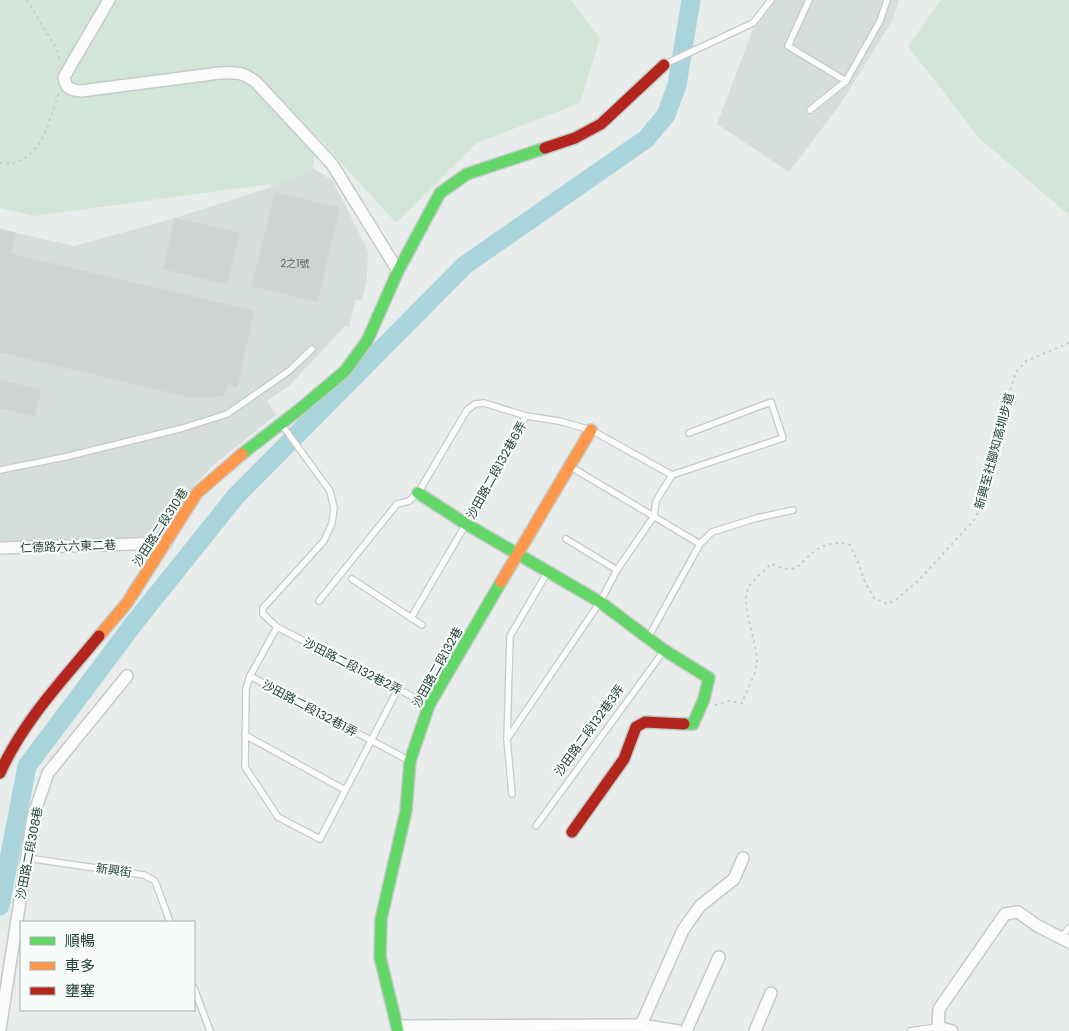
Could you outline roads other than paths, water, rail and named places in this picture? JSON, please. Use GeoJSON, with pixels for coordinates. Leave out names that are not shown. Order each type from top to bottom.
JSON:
{"type":"FeatureCollection","features":[{"type":"Feature","properties":{"kind":"street"},"geometry":{"type":"LineString","coordinates":[[110,0],[64,77],[66,86],[71,90],[81,91],[220,73],[237,72],[246,75],[256,82],[332,164],[398,271]]}},
{"type":"Feature","properties":{"kind":"street","name":"沙田路二段310巷"},"geometry":{"type":"LineString","coordinates":[[0,773],[8,753],[33,716],[127,603],[197,494],[218,474],[345,371],[367,341],[398,271],[440,193],[468,174],[575,138],[601,124],[664,65]]}},
{"type":"Feature","properties":{"kind":"street","name":"沙田路二段132巷"},"geometry":{"type":"LineString","coordinates":[[397,1028],[380,957],[381,919],[406,810],[410,761],[429,705],[591,430]]}},
{"type":"Feature","properties":{"kind":"street"},"geometry":{"type":"LineString","coordinates":[[418,493],[547,573],[600,602],[664,650],[709,678],[704,699],[693,724],[645,722],[636,727],[624,759],[572,832]]}},
{"type":"Feature","properties":{"kind":"street","name":"仁德路六六東二巷"},"geometry":{"type":"LineString","coordinates":[[0,548],[166,543]]}},
{"type":"Feature","properties":{"kind":"street","name":"沙田路二段308巷"},"geometry":{"type":"LineString","coordinates":[[0,1029],[33,817],[48,773],[127,676]]}},
{"type":"Feature","properties":{"kind":"street"},"geometry":{"type":"LineString","coordinates":[[641,1025],[683,930],[700,906],[734,879],[743,858]]}},
{"type":"Feature","properties":{"kind":"street"},"geometry":{"type":"LineString","coordinates":[[952,1031],[938,1027],[938,1009],[1005,914],[1018,912],[1036,925],[1065,940]]}},
{"type":"Feature","properties":{"kind":"street"},"geometry":{"type":"LineString","coordinates":[[686,1031],[719,957]]}},
{"type":"Feature","properties":{"kind":"street"},"geometry":{"type":"LineString","coordinates":[[755,1031],[772,993]]}},
{"type":"Feature","properties":{"kind":"street"},"geometry":{"type":"LineString","coordinates":[[397,1028],[641,1025],[678,1031]]}},
{"type":"Feature","properties":{"kind":"lane"},"geometry":{"type":"LineString","coordinates":[[664,65],[753,23],[771,0]]}},
{"type":"Feature","properties":{"kind":"lane"},"geometry":{"type":"LineString","coordinates":[[808,0],[788,46],[846,81]]}},
{"type":"Feature","properties":{"kind":"lane"},"geometry":{"type":"LineString","coordinates":[[810,110],[846,81],[880,21],[887,0]]}},
{"type":"Feature","properties":{"kind":"lane"},"geometry":{"type":"LineString","coordinates":[[0,470],[65,457],[165,433],[226,414],[289,371],[312,349]]}},
{"type":"Feature","properties":{"kind":"lane"},"geometry":{"type":"LineString","coordinates":[[507,738],[600,602],[617,570],[654,516],[656,501],[672,475],[783,438],[772,402],[689,433]]}},
{"type":"Feature","properties":{"kind":"lane","name":"沙田路二段132巷6弄"},"geometry":{"type":"LineString","coordinates":[[418,493],[467,410],[475,404],[484,403],[526,416],[591,430],[672,475]]}},
{"type":"Feature","properties":{"kind":"lane","name":"沙田路二段132巷6弄"},"geometry":{"type":"LineString","coordinates":[[411,618],[526,416]]}},
{"type":"Feature","properties":{"kind":"lane"},"geometry":{"type":"LineString","coordinates":[[277,627],[263,614],[263,608],[324,540],[332,522],[334,508],[330,491],[280,423]]}},
{"type":"Feature","properties":{"kind":"lane"},"geometry":{"type":"LineString","coordinates":[[569,466],[700,544]]}},
{"type":"Feature","properties":{"kind":"lane"},"geometry":{"type":"LineString","coordinates":[[319,601],[397,504],[409,501],[418,493]]}},
{"type":"Feature","properties":{"kind":"lane"},"geometry":{"type":"LineString","coordinates":[[648,638],[700,544],[712,532],[756,518],[793,510]]}},
{"type":"Feature","properties":{"kind":"lane"},"geometry":{"type":"LineString","coordinates":[[566,539],[617,570]]}},
{"type":"Feature","properties":{"kind":"lane"},"geometry":{"type":"LineString","coordinates":[[512,794],[507,738],[510,636],[547,573]]}},
{"type":"Feature","properties":{"kind":"lane"},"geometry":{"type":"LineString","coordinates":[[352,579],[422,625]]}},
{"type":"Feature","properties":{"kind":"lane","name":"沙田路二段132巷1弄"},"geometry":{"type":"LineString","coordinates":[[277,627],[250,676],[246,689],[245,768],[278,817],[320,839],[398,689]]}},
{"type":"Feature","properties":{"kind":"lane","name":"沙田路二段132巷2弄"},"geometry":{"type":"LineString","coordinates":[[277,627],[429,705]]}},
{"type":"Feature","properties":{"kind":"lane","name":"沙田路二段132巷3弄"},"geometry":{"type":"LineString","coordinates":[[536,826],[664,650]]}},
{"type":"Feature","properties":{"kind":"lane","name":"沙田路二段132巷1弄"},"geometry":{"type":"LineString","coordinates":[[250,676],[410,761]]}},
{"type":"Feature","properties":{"kind":"lane"},"geometry":{"type":"LineString","coordinates":[[245,735],[345,790]]}},
{"type":"Feature","properties":{"kind":"lane","name":"新興街"},"geometry":{"type":"LineString","coordinates":[[27,858],[144,875],[155,881],[170,921]]}},
{"type":"Feature","properties":{"kind":"lane"},"geometry":{"type":"LineString","coordinates":[[1065,940],[1069,928]]}},
{"type":"Feature","properties":{"kind":"lane"},"geometry":{"type":"LineString","coordinates":[[195,991],[210,1031]]}},
{"type":"Feature","properties":{"kind":"lane"},"geometry":{"type":"LineString","coordinates":[[910,1031],[938,1027]]}},
{"type":"Feature","properties":{"kind":"waterway"},"geometry":{"type":"LineString","coordinates":[[0,906],[27,766],[135,622],[236,496],[465,265],[646,139],[666,115],[677,85],[691,0]]}}]}
